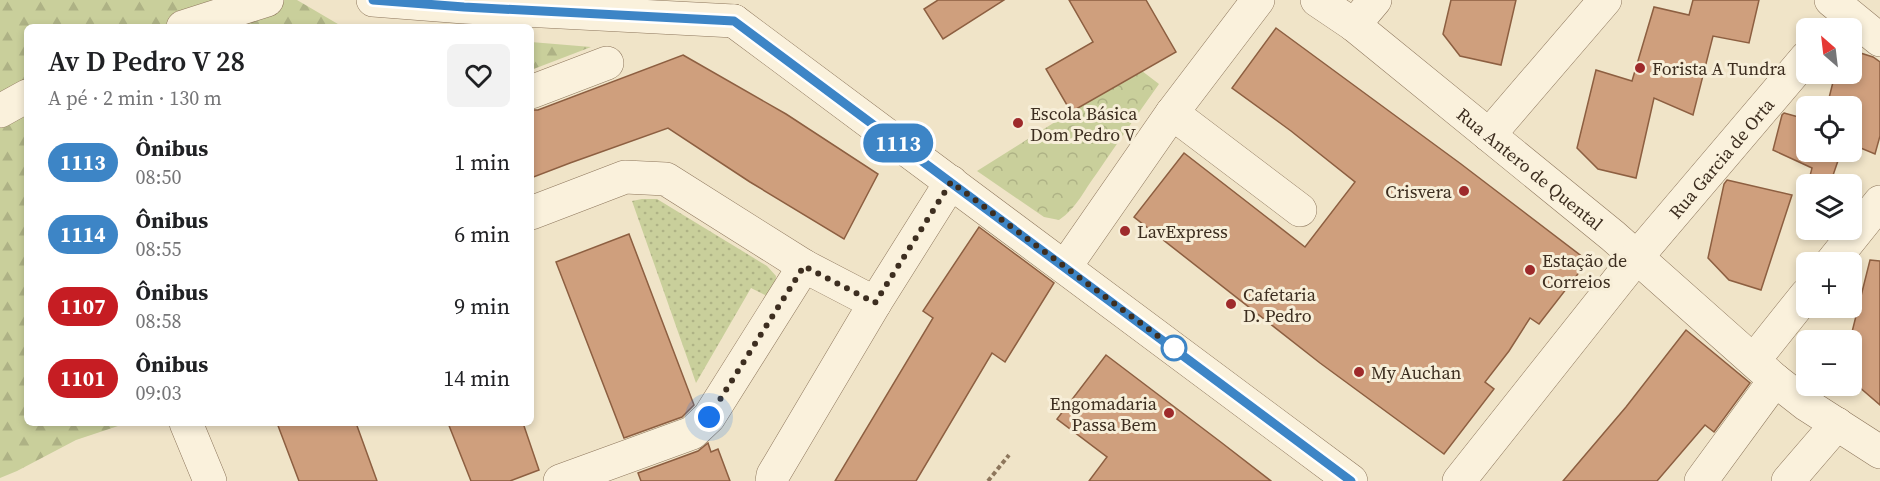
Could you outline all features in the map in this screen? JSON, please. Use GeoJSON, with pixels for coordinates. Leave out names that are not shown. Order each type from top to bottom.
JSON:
{"type":"FeatureCollection","features":[{"type":"Feature","properties":{"kind":"street"},"geometry":{"type":"LineString","coordinates":[[192,24],[267,0]]}},
{"type":"Feature","properties":{"kind":"street"},"geometry":{"type":"LineString","coordinates":[[373,0],[464,7],[741,10],[951,182],[1351,481]]}},
{"type":"Feature","properties":{"kind":"street"},"geometry":{"type":"LineString","coordinates":[[1065,267],[1172,113],[1258,0]]}},
{"type":"Feature","properties":{"kind":"street","name":"Rua Antero de Quental"},"geometry":{"type":"LineString","coordinates":[[1317,0],[1354,26],[1613,236],[1807,405],[1880,452]]}},
{"type":"Feature","properties":{"kind":"street"},"geometry":{"type":"LineString","coordinates":[[1354,26],[1375,0]]}},
{"type":"Feature","properties":{"kind":"street"},"geometry":{"type":"LineString","coordinates":[[1488,135],[1605,0]]}},
{"type":"Feature","properties":{"kind":"street"},"geometry":{"type":"LineString","coordinates":[[1836,14],[1880,40]]}},
{"type":"Feature","properties":{"kind":"street"},"geometry":{"type":"LineString","coordinates":[[534,91],[607,63]]}},
{"type":"Feature","properties":{"kind":"street","name":"Rua Garcia de Orta"},"geometry":{"type":"LineString","coordinates":[[1459,481],[1636,258],[1796,70]]}},
{"type":"Feature","properties":{"kind":"street"},"geometry":{"type":"LineString","coordinates":[[0,111],[24,98]]}},
{"type":"Feature","properties":{"kind":"street"},"geometry":{"type":"LineString","coordinates":[[1172,113],[1300,210]]}},
{"type":"Feature","properties":{"kind":"street"},"geometry":{"type":"LineString","coordinates":[[534,212],[624,177],[666,179],[804,266],[875,303]]}},
{"type":"Feature","properties":{"kind":"street"},"geometry":{"type":"LineString","coordinates":[[772,481],[773,475],[875,303],[951,182]]}},
{"type":"Feature","properties":{"kind":"street"},"geometry":{"type":"LineString","coordinates":[[1840,252],[1880,202]]}},
{"type":"Feature","properties":{"kind":"street"},"geometry":{"type":"LineString","coordinates":[[560,481],[692,433],[709,417],[804,266]]}},
{"type":"Feature","properties":{"kind":"street"},"geometry":{"type":"LineString","coordinates":[[1701,481],[1796,313]]}},
{"type":"Feature","properties":{"kind":"street"},"geometry":{"type":"LineString","coordinates":[[1788,481],[1837,424]]}},
{"type":"Feature","properties":{"kind":"street"},"geometry":{"type":"LineString","coordinates":[[187,426],[210,481]]}},
{"type":"Feature","properties":{"kind":"path"},"geometry":{"type":"LineString","coordinates":[[988,481],[1009,455]]}},
{"type":"Feature","properties":{"kind":"green space"},"geometry":{"type":"Polygon","coordinates":[[[0,0],[297,0],[338,24],[24,24],[24,426],[118,426],[76,440],[0,478],[0,0]]]}},
{"type":"Feature","properties":{"kind":"green space"},"geometry":{"type":"Polygon","coordinates":[[[534,42],[591,47],[534,69],[534,42]]]}},
{"type":"Feature","properties":{"kind":"green space"},"geometry":{"type":"Polygon","coordinates":[[[1142,71],[1159,84],[1076,204],[1059,220],[1044,217],[977,171],[1071,112],[1142,71]]]}},
{"type":"Feature","properties":{"kind":"green space"},"geometry":{"type":"Polygon","coordinates":[[[657,199],[767,266],[776,276],[771,298],[751,288],[696,383],[632,201],[657,199]]]}},
{"type":"Feature","properties":{"kind":"building"},"geometry":{"type":"Polygon","coordinates":[[[938,0],[1004,0],[943,39],[924,9],[938,0]]]}},
{"type":"Feature","properties":{"kind":"building"},"geometry":{"type":"Polygon","coordinates":[[[1069,0],[1146,0],[1176,52],[1071,112],[1046,69],[1093,42],[1069,0]]]}},
{"type":"Feature","properties":{"kind":"building"},"geometry":{"type":"Polygon","coordinates":[[[1451,0],[1516,0],[1501,65],[1460,56],[1443,34],[1451,0]]]}},
{"type":"Feature","properties":{"kind":"building"},"geometry":{"type":"Polygon","coordinates":[[[1693,0],[1759,0],[1749,43],[1713,36],[1693,115],[1654,98],[1636,178],[1598,169],[1577,148],[1596,70],[1632,81],[1654,7],[1689,15],[1693,0]]]}},
{"type":"Feature","properties":{"kind":"building"},"geometry":{"type":"Polygon","coordinates":[[[1276,28],[1588,261],[1539,324],[1530,318],[1509,351],[1485,382],[1494,389],[1444,454],[1320,363],[1134,217],[1184,153],[1305,247],[1355,182],[1232,88],[1276,28]]]}},
{"type":"Feature","properties":{"kind":"building"},"geometry":{"type":"Polygon","coordinates":[[[1862,54],[1880,62],[1880,136],[1875,154],[1862,149],[1862,96],[1830,96],[1832,84],[1862,84],[1862,54]]]}},
{"type":"Feature","properties":{"kind":"building"},"geometry":{"type":"Polygon","coordinates":[[[683,55],[786,114],[878,174],[844,239],[750,182],[668,128],[534,177],[534,110],[683,55]]]}},
{"type":"Feature","properties":{"kind":"building"},"geometry":{"type":"Polygon","coordinates":[[[1784,113],[1796,116],[1796,161],[1773,150],[1784,113]]]}},
{"type":"Feature","properties":{"kind":"building"},"geometry":{"type":"Polygon","coordinates":[[[1799,162],[1838,162],[1833,174],[1810,174],[1812,168],[1799,162]]]}},
{"type":"Feature","properties":{"kind":"building"},"geometry":{"type":"Polygon","coordinates":[[[1727,180],[1792,195],[1761,290],[1729,280],[1708,258],[1724,184],[1727,180]]]}},
{"type":"Feature","properties":{"kind":"building"},"geometry":{"type":"Polygon","coordinates":[[[979,227],[1054,283],[1005,362],[992,353],[916,481],[835,481],[933,318],[923,311],[979,227]]]}},
{"type":"Feature","properties":{"kind":"building"},"geometry":{"type":"Polygon","coordinates":[[[629,234],[694,405],[682,417],[624,438],[556,262],[629,234]]]}},
{"type":"Feature","properties":{"kind":"building"},"geometry":{"type":"Polygon","coordinates":[[[1870,260],[1880,261],[1880,405],[1862,389],[1862,330],[1852,330],[1856,318],[1862,318],[1862,292],[1870,260]]]}},
{"type":"Feature","properties":{"kind":"building"},"geometry":{"type":"Polygon","coordinates":[[[1686,330],[1750,383],[1714,432],[1705,425],[1657,481],[1563,481],[1626,407],[1686,330]]]}},
{"type":"Feature","properties":{"kind":"building"},"geometry":{"type":"Polygon","coordinates":[[[1106,355],[1271,481],[1089,481],[1107,457],[1057,419],[1106,355]]]}},
{"type":"Feature","properties":{"kind":"building"},"geometry":{"type":"Polygon","coordinates":[[[278,426],[357,426],[377,481],[299,481],[278,426]]]}},
{"type":"Feature","properties":{"kind":"building"},"geometry":{"type":"Polygon","coordinates":[[[449,426],[524,426],[539,470],[510,481],[471,481],[449,426]]]}},
{"type":"Feature","properties":{"kind":"building"},"geometry":{"type":"Polygon","coordinates":[[[708,443],[711,452],[718,449],[730,481],[641,481],[638,473],[698,451],[708,443]]]}},
{"type":"Feature","properties":{"kind":"bus line","name":"1113"},"geometry":{"type":"LineString","coordinates":[[373,0],[734,21],[1351,481]]}},
{"type":"Feature","properties":{"kind":"place","name":"Forista A Tundra"},"geometry":{"type":"Point","coordinates":[1640,68]}},
{"type":"Feature","properties":{"kind":"place","name":"Escola Básica Dom Pedro V"},"geometry":{"type":"Point","coordinates":[1018,123]}},
{"type":"Feature","properties":{"kind":"place","name":"Crisvera"},"geometry":{"type":"Point","coordinates":[1464,191]}},
{"type":"Feature","properties":{"kind":"place","name":"LavExpress"},"geometry":{"type":"Point","coordinates":[1125,231]}},
{"type":"Feature","properties":{"kind":"place","name":"Estação de Correios"},"geometry":{"type":"Point","coordinates":[1530,270]}},
{"type":"Feature","properties":{"kind":"place","name":"Cafetaria D. Pedro"},"geometry":{"type":"Point","coordinates":[1231,304]}},
{"type":"Feature","properties":{"kind":"place","name":"My Auchan"},"geometry":{"type":"Point","coordinates":[1359,372]}},
{"type":"Feature","properties":{"kind":"place","name":"Engomadaria Passa Bem"},"geometry":{"type":"Point","coordinates":[1169,413]}},
{"type":"Feature","properties":{"kind":"route"},"geometry":{"type":"LineString","coordinates":[[709,417],[804,266],[875,303],[951,182],[1174,348]]}}]}
